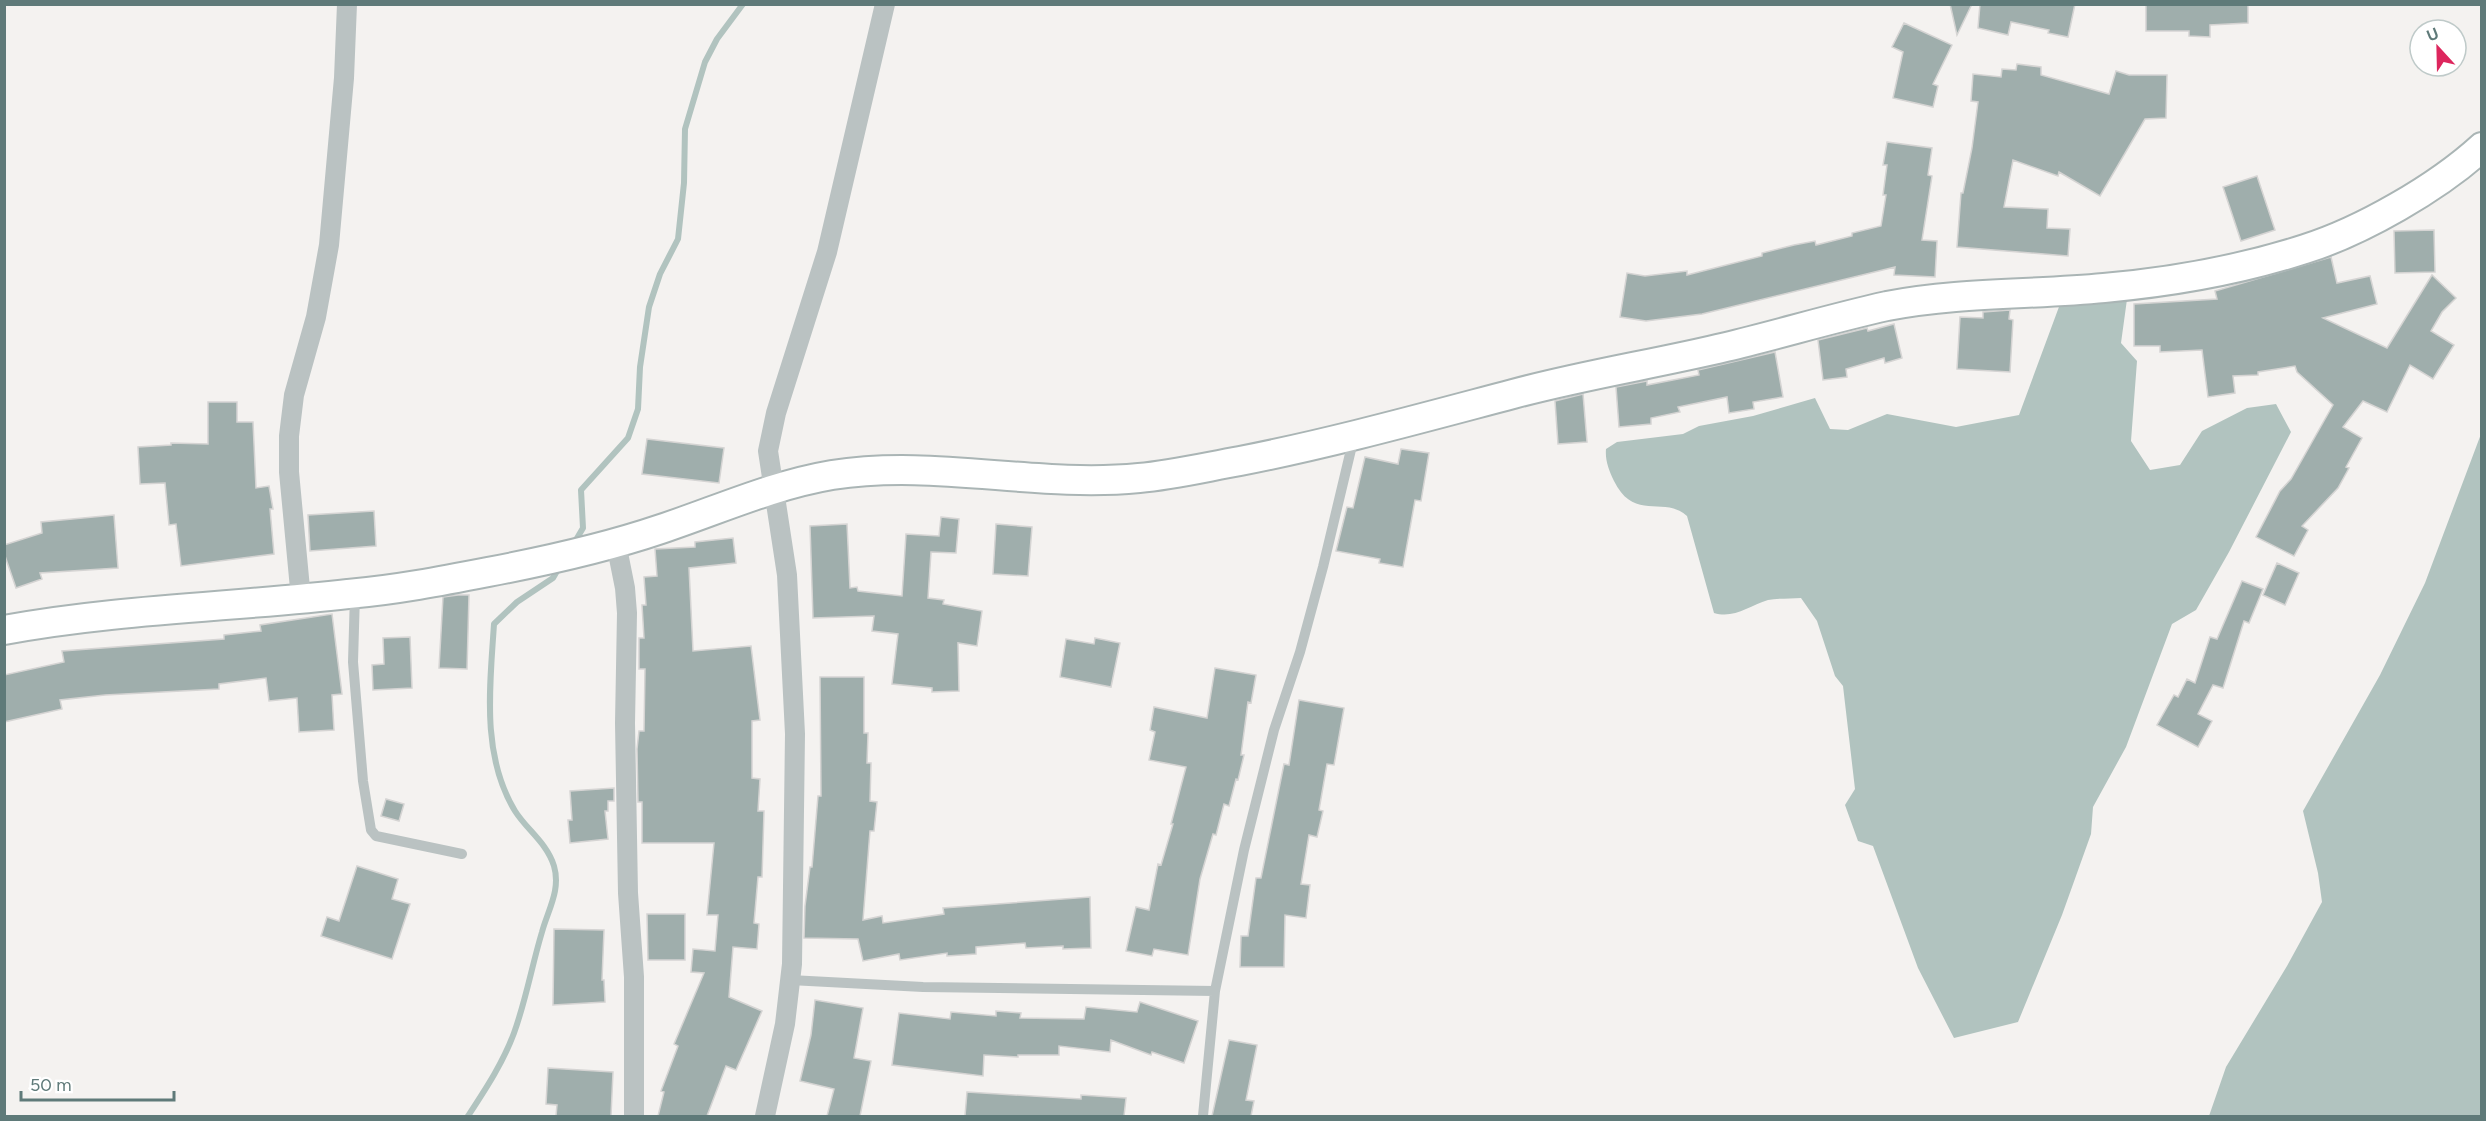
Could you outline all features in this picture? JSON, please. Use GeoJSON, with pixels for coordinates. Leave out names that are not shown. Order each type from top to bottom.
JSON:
{"type":"FeatureCollection","features":[{"type":"Feature","properties":{"kind":"main road"},"geometry":{"type":"LineString","coordinates":[[4,630],[76,619],[354,594],[487,572],[613,545],[795,482],[834,475],[894,469],[964,471],[1082,481],[1140,478],[1354,437],[1542,387],[1726,347],[1830,319],[1925,299],[1973,294],[2100,289],[2159,282],[2259,262],[2309,248],[2365,223],[2413,196],[2481,147]]}},
{"type":"Feature","properties":{"kind":"street"},"geometry":{"type":"LineString","coordinates":[[301,599],[289,472],[289,436],[294,395],[316,317],[329,245],[344,78],[348,4]]}},
{"type":"Feature","properties":{"kind":"street"},"geometry":{"type":"LineString","coordinates":[[765,1116],[785,1024],[793,934],[794,696],[787,575],[768,451],[827,252],[885,4]]}},
{"type":"Feature","properties":{"kind":"street"},"geometry":{"type":"LineString","coordinates":[[613,545],[625,588],[627,613],[624,658],[625,756],[628,893],[634,977],[634,1116]]}},
{"type":"Feature","properties":{"kind":"lane"},"geometry":{"type":"LineString","coordinates":[[1203,1116],[1215,991],[1257,794],[1323,567],[1354,437]]}},
{"type":"Feature","properties":{"kind":"lane"},"geometry":{"type":"LineString","coordinates":[[354,594],[352,662],[363,781],[371,830],[376,836],[462,854]]}},
{"type":"Feature","properties":{"kind":"lane"},"geometry":{"type":"LineString","coordinates":[[790,980],[922,987],[1215,991]]}},
{"type":"Feature","properties":{"kind":"shaded area"},"geometry":{"type":"Polygon","coordinates":[[[2128,292],[2121,343],[2137,361],[2131,441],[2150,470],[2180,465],[2202,431],[2247,408],[2276,404],[2291,432],[2229,552],[2196,610],[2172,624],[2126,747],[2093,807],[2091,834],[2062,915],[2018,1022],[1954,1038],[1918,968],[1873,846],[1858,841],[1845,805],[1855,789],[1843,686],[1835,676],[1817,621],[1801,598],[1768,600],[1741,611],[1728,614],[1714,613],[1687,516],[1669,507],[1640,505],[1631,501],[1614,481],[1607,461],[1606,449],[1617,442],[1683,434],[1699,426],[1753,416],[1815,398],[1830,429],[1848,430],[1887,414],[1956,427],[2019,415],[2063,296],[2128,292]]]}},
{"type":"Feature","properties":{"kind":"shaded area"},"geometry":{"type":"Polygon","coordinates":[[[2481,434],[2481,1116],[2209,1116],[2226,1067],[2287,966],[2322,902],[2318,873],[2303,811],[2380,675],[2425,583],[2481,434]]]}},
{"type":"Feature","properties":{"kind":"building"},"geometry":{"type":"Polygon","coordinates":[[[1950,4],[1972,4],[1957,35],[1950,4]]]}},
{"type":"Feature","properties":{"kind":"building"},"geometry":{"type":"Polygon","coordinates":[[[1980,4],[2075,4],[2068,37],[2048,33],[2049,30],[2011,22],[2008,35],[1978,28],[1980,4]]]}},
{"type":"Feature","properties":{"kind":"building"},"geometry":{"type":"Polygon","coordinates":[[[2146,4],[2248,4],[2248,23],[2210,25],[2210,37],[2189,36],[2189,31],[2146,31],[2146,4]]]}},
{"type":"Feature","properties":{"kind":"building"},"geometry":{"type":"Polygon","coordinates":[[[1904,23],[1952,45],[1933,84],[1938,86],[1933,107],[1893,98],[1903,52],[1892,47],[1904,23]]]}},
{"type":"Feature","properties":{"kind":"building"},"geometry":{"type":"Polygon","coordinates":[[[2017,64],[2041,67],[2041,75],[2109,94],[2116,71],[2129,75],[2167,75],[2166,118],[2145,119],[2100,196],[2059,172],[2058,176],[2013,160],[2004,207],[2048,209],[2047,228],[2070,229],[2068,256],[1957,247],[1961,193],[1963,193],[1972,148],[1978,102],[1971,101],[1973,74],[2001,77],[2002,69],[2016,70],[2017,64]]]}},
{"type":"Feature","properties":{"kind":"building"},"geometry":{"type":"Polygon","coordinates":[[[1887,142],[1932,148],[1928,175],[1932,176],[1922,240],[1937,241],[1935,277],[1894,275],[1895,267],[1702,314],[1646,321],[1620,317],[1627,273],[1645,276],[1687,271],[1687,275],[1762,256],[1762,253],[1815,241],[1816,245],[1881,226],[1886,195],[1883,195],[1887,165],[1883,165],[1887,142]]]}},
{"type":"Feature","properties":{"kind":"building"},"geometry":{"type":"Polygon","coordinates":[[[2257,176],[2275,230],[2241,241],[2223,187],[2257,176]]]}},
{"type":"Feature","properties":{"kind":"building"},"geometry":{"type":"Polygon","coordinates":[[[2434,230],[2435,272],[2395,273],[2394,231],[2434,230]]]}},
{"type":"Feature","properties":{"kind":"building"},"geometry":{"type":"Polygon","coordinates":[[[2331,257],[2337,283],[2370,276],[2377,304],[2323,318],[2387,348],[2432,275],[2456,298],[2442,312],[2431,331],[2454,345],[2433,379],[2410,365],[2387,412],[2363,401],[2343,427],[2362,438],[2346,467],[2349,468],[2338,488],[2302,526],[2308,530],[2294,556],[2256,537],[2280,491],[2291,479],[2333,405],[2297,372],[2295,366],[2258,372],[2258,375],[2233,376],[2235,393],[2208,397],[2202,350],[2160,352],[2160,346],[2134,346],[2134,304],[2217,299],[2215,291],[2331,257]]]}},
{"type":"Feature","properties":{"kind":"building"},"geometry":{"type":"Polygon","coordinates":[[[2010,310],[2009,319],[2013,320],[2010,372],[1957,369],[1960,317],[1983,318],[1983,312],[2010,310]]]}},
{"type":"Feature","properties":{"kind":"building"},"geometry":{"type":"Polygon","coordinates":[[[1894,324],[1902,358],[1885,363],[1884,358],[1846,369],[1847,377],[1823,380],[1818,340],[1894,324]]]}},
{"type":"Feature","properties":{"kind":"building"},"geometry":{"type":"Polygon","coordinates":[[[1775,352],[1783,397],[1753,402],[1754,409],[1729,413],[1727,397],[1678,407],[1680,412],[1651,418],[1651,424],[1619,427],[1616,387],[1647,381],[1647,385],[1699,375],[1698,370],[1775,352]]]}},
{"type":"Feature","properties":{"kind":"building"},"geometry":{"type":"Polygon","coordinates":[[[1583,394],[1587,442],[1558,444],[1555,401],[1583,394]]]}},
{"type":"Feature","properties":{"kind":"building"},"geometry":{"type":"Polygon","coordinates":[[[208,402],[237,402],[237,422],[253,422],[256,488],[269,486],[273,509],[270,509],[274,554],[181,566],[176,524],[169,525],[165,483],[140,484],[138,447],[171,445],[171,443],[208,444],[208,402]]]}},
{"type":"Feature","properties":{"kind":"building"},"geometry":{"type":"Polygon","coordinates":[[[647,439],[724,448],[719,483],[642,474],[647,439]]]}},
{"type":"Feature","properties":{"kind":"building"},"geometry":{"type":"Polygon","coordinates":[[[1401,449],[1429,453],[1421,501],[1415,500],[1403,567],[1379,563],[1380,559],[1336,551],[1347,507],[1353,508],[1365,457],[1398,464],[1401,449]]]}},
{"type":"Feature","properties":{"kind":"building"},"geometry":{"type":"Polygon","coordinates":[[[374,511],[376,546],[310,551],[308,515],[374,511]]]}},
{"type":"Feature","properties":{"kind":"building"},"geometry":{"type":"Polygon","coordinates":[[[114,515],[118,568],[40,573],[42,579],[16,588],[4,553],[4,545],[42,533],[41,522],[114,515]]]}},
{"type":"Feature","properties":{"kind":"building"},"geometry":{"type":"Polygon","coordinates":[[[941,517],[959,519],[956,553],[931,552],[928,598],[944,600],[943,604],[982,611],[977,646],[958,643],[959,691],[932,692],[932,688],[892,684],[898,634],[872,631],[874,616],[813,618],[810,526],[847,524],[850,588],[857,587],[858,591],[902,596],[906,534],[939,536],[941,517]]]}},
{"type":"Feature","properties":{"kind":"building"},"geometry":{"type":"Polygon","coordinates":[[[996,524],[1032,527],[1028,576],[993,574],[996,524]]]}},
{"type":"Feature","properties":{"kind":"building"},"geometry":{"type":"Polygon","coordinates":[[[733,538],[736,563],[689,568],[693,651],[751,646],[760,720],[752,721],[752,778],[760,779],[758,811],[764,811],[762,877],[758,877],[754,923],[759,924],[757,949],[733,947],[729,997],[762,1011],[736,1070],[726,1066],[707,1116],[658,1116],[664,1092],[661,1091],[678,1046],[674,1044],[704,973],[691,972],[693,949],[715,951],[718,915],[707,915],[714,843],[642,843],[642,802],[638,802],[637,749],[639,731],[644,731],[645,669],[639,669],[639,638],[644,638],[642,605],[646,605],[644,577],[657,576],[655,549],[695,547],[695,542],[733,538]]]}},
{"type":"Feature","properties":{"kind":"building"},"geometry":{"type":"Polygon","coordinates":[[[2277,563],[2299,573],[2285,605],[2263,595],[2277,563]]]}},
{"type":"Feature","properties":{"kind":"building"},"geometry":{"type":"Polygon","coordinates":[[[2242,581],[2263,589],[2249,623],[2244,621],[2223,688],[2213,685],[2198,714],[2212,721],[2198,747],[2157,725],[2174,695],[2178,697],[2187,679],[2195,683],[2210,637],[2217,639],[2242,581]]]}},
{"type":"Feature","properties":{"kind":"building"},"geometry":{"type":"Polygon","coordinates":[[[469,595],[467,669],[439,668],[443,597],[469,595]]]}},
{"type":"Feature","properties":{"kind":"building"},"geometry":{"type":"Polygon","coordinates":[[[332,614],[342,694],[332,695],[334,730],[299,732],[297,698],[269,701],[266,678],[219,684],[219,689],[105,695],[60,700],[62,709],[4,722],[4,675],[64,662],[62,651],[224,639],[224,635],[261,631],[260,625],[332,614]]]}},
{"type":"Feature","properties":{"kind":"building"},"geometry":{"type":"Polygon","coordinates":[[[410,637],[412,688],[373,690],[372,665],[384,664],[383,638],[410,637]]]}},
{"type":"Feature","properties":{"kind":"building"},"geometry":{"type":"Polygon","coordinates":[[[1095,638],[1120,643],[1111,687],[1060,677],[1066,639],[1094,644],[1095,638]]]}},
{"type":"Feature","properties":{"kind":"building"},"geometry":{"type":"Polygon","coordinates":[[[1215,668],[1256,675],[1251,703],[1248,702],[1241,755],[1244,755],[1238,780],[1236,779],[1229,806],[1224,804],[1216,835],[1213,834],[1200,879],[1188,955],[1154,949],[1152,956],[1126,951],[1136,907],[1149,910],[1158,864],[1161,865],[1173,824],[1171,824],[1186,767],[1149,760],[1155,732],[1150,730],[1154,707],[1207,718],[1215,668]]]}},
{"type":"Feature","properties":{"kind":"building"},"geometry":{"type":"Polygon","coordinates":[[[820,677],[864,677],[864,733],[868,733],[867,763],[871,763],[870,801],[877,802],[874,831],[870,831],[863,920],[882,916],[883,923],[944,914],[943,908],[1090,897],[1091,948],[1063,949],[1063,946],[1026,948],[1025,943],[976,947],[976,954],[947,956],[947,953],[900,960],[899,954],[863,961],[858,939],[804,938],[805,906],[810,867],[812,867],[818,796],[821,796],[820,677]]]}},
{"type":"Feature","properties":{"kind":"building"},"geometry":{"type":"Polygon","coordinates":[[[1299,700],[1344,708],[1334,765],[1327,764],[1319,810],[1323,811],[1317,837],[1309,835],[1301,884],[1310,885],[1306,918],[1285,915],[1284,967],[1240,967],[1241,936],[1248,936],[1256,878],[1261,878],[1284,764],[1289,765],[1299,700]]]}},
{"type":"Feature","properties":{"kind":"building"},"geometry":{"type":"Polygon","coordinates":[[[614,788],[614,801],[608,801],[608,811],[605,811],[608,839],[570,843],[568,820],[572,820],[570,791],[614,788]]]}},
{"type":"Feature","properties":{"kind":"building"},"geometry":{"type":"Polygon","coordinates":[[[386,799],[404,804],[399,821],[381,816],[386,799]]]}},
{"type":"Feature","properties":{"kind":"building"},"geometry":{"type":"Polygon","coordinates":[[[357,866],[398,879],[392,899],[410,904],[392,959],[321,936],[327,917],[339,921],[357,866]]]}},
{"type":"Feature","properties":{"kind":"building"},"geometry":{"type":"Polygon","coordinates":[[[647,914],[685,914],[685,960],[648,960],[647,914]]]}},
{"type":"Feature","properties":{"kind":"building"},"geometry":{"type":"Polygon","coordinates":[[[554,929],[604,930],[602,980],[604,980],[605,1002],[553,1005],[554,929]]]}},
{"type":"Feature","properties":{"kind":"building"},"geometry":{"type":"Polygon","coordinates":[[[815,1000],[863,1008],[854,1058],[871,1061],[860,1116],[827,1116],[834,1089],[800,1081],[811,1035],[815,1000]]]}},
{"type":"Feature","properties":{"kind":"building"},"geometry":{"type":"Polygon","coordinates":[[[1140,1002],[1198,1021],[1184,1063],[1152,1052],[1151,1055],[1111,1040],[1110,1052],[1059,1046],[1059,1055],[1018,1055],[1018,1057],[984,1055],[983,1076],[892,1065],[899,1013],[950,1019],[951,1012],[996,1016],[996,1011],[1021,1013],[1020,1018],[1084,1019],[1086,1007],[1137,1012],[1140,1002]]]}},
{"type":"Feature","properties":{"kind":"building"},"geometry":{"type":"Polygon","coordinates":[[[1229,1040],[1257,1045],[1246,1100],[1254,1101],[1251,1116],[1212,1116],[1229,1040]]]}},
{"type":"Feature","properties":{"kind":"building"},"geometry":{"type":"Polygon","coordinates":[[[548,1068],[613,1072],[611,1116],[556,1116],[557,1105],[546,1104],[548,1068]]]}},
{"type":"Feature","properties":{"kind":"building"},"geometry":{"type":"Polygon","coordinates":[[[967,1092],[1081,1099],[1081,1095],[1126,1098],[1124,1116],[965,1116],[967,1092]]]}},
{"type":"Feature","properties":{"kind":"waterway"},"geometry":{"type":"LineString","coordinates":[[573,545],[583,528],[581,490],[628,438],[638,409],[640,367],[649,307],[660,274],[678,239],[684,183],[685,129],[705,62],[717,39],[743,4]]}},
{"type":"Feature","properties":{"kind":"waterway"},"geometry":{"type":"LineString","coordinates":[[468,1116],[510,1044],[556,883],[554,866],[547,850],[515,811],[504,789],[497,767],[490,720],[494,624],[517,602],[553,578],[560,566]]}}]}
